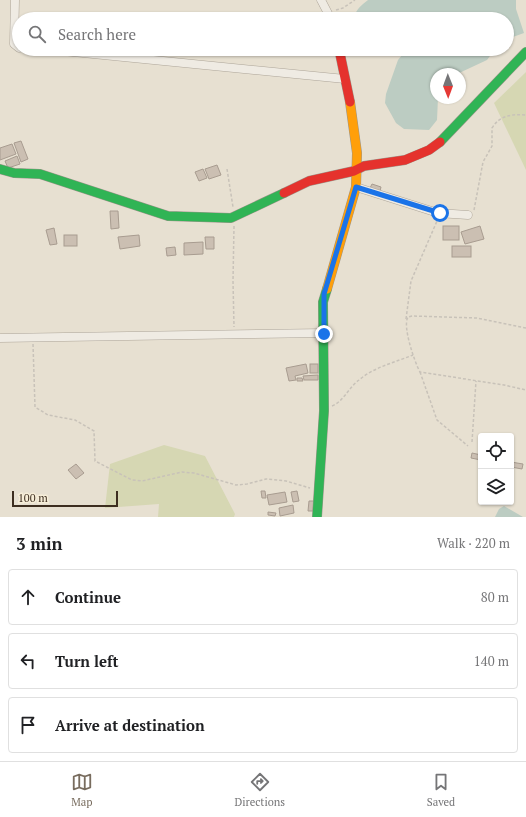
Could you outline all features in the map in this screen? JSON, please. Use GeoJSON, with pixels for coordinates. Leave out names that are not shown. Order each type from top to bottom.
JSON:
{"type":"FeatureCollection","features":[{"type":"Feature","properties":{"kind":"street"},"geometry":{"type":"LineString","coordinates":[[15,0],[15,12]]}},
{"type":"Feature","properties":{"kind":"street"},"geometry":{"type":"LineString","coordinates":[[321,0],[327,12]]}},
{"type":"Feature","properties":{"kind":"street"},"geometry":{"type":"LineString","coordinates":[[0,169],[14,173],[40,174],[168,216],[197,218],[234,217],[309,181],[350,172],[364,166],[412,158],[438,144],[526,52]]}},
{"type":"Feature","properties":{"kind":"street"},"geometry":{"type":"LineString","coordinates":[[113,56],[345,79]]}},
{"type":"Feature","properties":{"kind":"street"},"geometry":{"type":"LineString","coordinates":[[317,517],[324,408],[324,294],[356,187],[358,168],[356,144],[340,56]]}},
{"type":"Feature","properties":{"kind":"street"},"geometry":{"type":"LineString","coordinates":[[356,187],[440,213],[468,214]]}},
{"type":"Feature","properties":{"kind":"street"},"geometry":{"type":"LineString","coordinates":[[0,338],[324,334]]}},
{"type":"Feature","properties":{"kind":"path"},"geometry":{"type":"LineString","coordinates":[[336,12],[355,0]]}},
{"type":"Feature","properties":{"kind":"path"},"geometry":{"type":"LineString","coordinates":[[468,214],[475,208],[483,162],[492,146],[492,128],[504,116],[513,114],[526,115]]}},
{"type":"Feature","properties":{"kind":"path"},"geometry":{"type":"LineString","coordinates":[[228,169],[234,217],[234,335]]}},
{"type":"Feature","properties":{"kind":"path"},"geometry":{"type":"LineString","coordinates":[[440,213],[412,280],[407,301],[406,331],[413,355],[437,420],[468,446]]}},
{"type":"Feature","properties":{"kind":"path"},"geometry":{"type":"LineString","coordinates":[[406,319],[412,316],[467,317],[491,320],[526,328]]}},
{"type":"Feature","properties":{"kind":"path"},"geometry":{"type":"LineString","coordinates":[[33,338],[35,407],[48,414],[75,420],[94,431],[95,461],[132,480],[142,481],[182,472],[194,473],[236,485],[272,479],[318,491]]}},
{"type":"Feature","properties":{"kind":"path"},"geometry":{"type":"LineString","coordinates":[[324,408],[335,405],[358,380],[365,375],[413,355]]}},
{"type":"Feature","properties":{"kind":"path"},"geometry":{"type":"LineString","coordinates":[[420,372],[526,390]]}},
{"type":"Feature","properties":{"kind":"path"},"geometry":{"type":"LineString","coordinates":[[472,442],[476,381]]}},
{"type":"Feature","properties":{"kind":"green space"},"geometry":{"type":"Polygon","coordinates":[[[526,72],[526,170],[494,103],[526,72]]]}},
{"type":"Feature","properties":{"kind":"green space"},"geometry":{"type":"Polygon","coordinates":[[[164,445],[205,456],[235,514],[234,517],[158,517],[159,504],[105,508],[110,464],[164,445]]]}},
{"type":"Feature","properties":{"kind":"shaded area"},"geometry":{"type":"Polygon","coordinates":[[[368,0],[516,0],[516,9],[524,33],[514,37],[514,12],[356,12],[368,0]]]}},
{"type":"Feature","properties":{"kind":"shaded area"},"geometry":{"type":"Polygon","coordinates":[[[401,56],[490,56],[487,60],[466,70],[466,68],[430,68],[430,104],[438,104],[437,120],[429,130],[404,129],[396,123],[385,103],[386,94],[398,60],[401,56]]]}},
{"type":"Feature","properties":{"kind":"shaded area"},"geometry":{"type":"Polygon","coordinates":[[[504,506],[523,517],[495,517],[499,509],[504,506]]]}},
{"type":"Feature","properties":{"kind":"building"},"geometry":{"type":"Polygon","coordinates":[[[21,141],[28,159],[21,162],[14,143],[21,141]]]}},
{"type":"Feature","properties":{"kind":"building"},"geometry":{"type":"Polygon","coordinates":[[[12,144],[16,154],[0,160],[0,148],[12,144]]]}},
{"type":"Feature","properties":{"kind":"building"},"geometry":{"type":"Polygon","coordinates":[[[17,156],[20,164],[8,168],[5,161],[17,156]]]}},
{"type":"Feature","properties":{"kind":"building"},"geometry":{"type":"Polygon","coordinates":[[[217,165],[221,175],[209,179],[205,169],[217,165]]]}},
{"type":"Feature","properties":{"kind":"building"},"geometry":{"type":"Polygon","coordinates":[[[203,169],[207,178],[199,181],[195,172],[203,169]]]}},
{"type":"Feature","properties":{"kind":"building"},"geometry":{"type":"Polygon","coordinates":[[[372,184],[381,187],[380,191],[370,188],[372,184]]]}},
{"type":"Feature","properties":{"kind":"building"},"geometry":{"type":"Polygon","coordinates":[[[110,211],[118,211],[119,228],[111,229],[110,211]]]}},
{"type":"Feature","properties":{"kind":"building"},"geometry":{"type":"Polygon","coordinates":[[[443,226],[459,226],[459,240],[443,240],[443,226]]]}},
{"type":"Feature","properties":{"kind":"building"},"geometry":{"type":"Polygon","coordinates":[[[480,226],[484,239],[465,244],[461,232],[480,226]]]}},
{"type":"Feature","properties":{"kind":"building"},"geometry":{"type":"Polygon","coordinates":[[[54,228],[57,244],[50,245],[46,230],[54,228]]]}},
{"type":"Feature","properties":{"kind":"building"},"geometry":{"type":"Polygon","coordinates":[[[64,235],[77,235],[77,246],[64,246],[64,235]]]}},
{"type":"Feature","properties":{"kind":"building"},"geometry":{"type":"Polygon","coordinates":[[[139,235],[140,246],[120,249],[118,237],[139,235]]]}},
{"type":"Feature","properties":{"kind":"building"},"geometry":{"type":"Polygon","coordinates":[[[205,237],[214,237],[214,249],[206,249],[205,237]]]}},
{"type":"Feature","properties":{"kind":"building"},"geometry":{"type":"Polygon","coordinates":[[[203,242],[203,254],[184,255],[184,243],[203,242]]]}},
{"type":"Feature","properties":{"kind":"building"},"geometry":{"type":"Polygon","coordinates":[[[452,246],[471,246],[471,257],[452,257],[452,246]]]}},
{"type":"Feature","properties":{"kind":"building"},"geometry":{"type":"Polygon","coordinates":[[[175,247],[176,255],[167,256],[166,248],[175,247]]]}},
{"type":"Feature","properties":{"kind":"building"},"geometry":{"type":"Polygon","coordinates":[[[306,364],[308,373],[295,376],[296,380],[289,381],[286,368],[306,364]]]}},
{"type":"Feature","properties":{"kind":"building"},"geometry":{"type":"Polygon","coordinates":[[[310,364],[318,364],[318,373],[310,373],[310,364]]]}},
{"type":"Feature","properties":{"kind":"building"},"geometry":{"type":"Polygon","coordinates":[[[318,375],[318,380],[304,380],[303,376],[318,375]]]}},
{"type":"Feature","properties":{"kind":"building"},"geometry":{"type":"Polygon","coordinates":[[[297,378],[302,378],[303,381],[297,381],[297,378]]]}},
{"type":"Feature","properties":{"kind":"building"},"geometry":{"type":"Polygon","coordinates":[[[472,453],[478,454],[478,459],[471,458],[472,453]]]}},
{"type":"Feature","properties":{"kind":"building"},"geometry":{"type":"Polygon","coordinates":[[[514,462],[523,464],[522,469],[514,468],[514,462]]]}},
{"type":"Feature","properties":{"kind":"building"},"geometry":{"type":"Polygon","coordinates":[[[76,464],[84,473],[76,479],[68,470],[76,464]]]}},
{"type":"Feature","properties":{"kind":"building"},"geometry":{"type":"Polygon","coordinates":[[[261,491],[265,491],[266,498],[262,498],[261,491]]]}},
{"type":"Feature","properties":{"kind":"building"},"geometry":{"type":"Polygon","coordinates":[[[297,491],[299,501],[293,502],[291,492],[297,491]]]}},
{"type":"Feature","properties":{"kind":"building"},"geometry":{"type":"Polygon","coordinates":[[[285,492],[287,502],[269,505],[267,495],[285,492]]]}},
{"type":"Feature","properties":{"kind":"building"},"geometry":{"type":"Polygon","coordinates":[[[309,501],[314,501],[313,511],[308,511],[309,501]]]}},
{"type":"Feature","properties":{"kind":"building"},"geometry":{"type":"Polygon","coordinates":[[[293,505],[294,513],[280,516],[279,508],[293,505]]]}},
{"type":"Feature","properties":{"kind":"building"},"geometry":{"type":"Polygon","coordinates":[[[268,512],[276,513],[275,516],[268,515],[268,512]]]}},
{"type":"Feature","properties":{"kind":"traffic: fast"},"geometry":{"type":"LineString","coordinates":[[440,142],[526,52]]}},
{"type":"Feature","properties":{"kind":"traffic: fast"},"geometry":{"type":"LineString","coordinates":[[0,169],[14,173],[40,174],[168,216],[231,218],[284,193]]}},
{"type":"Feature","properties":{"kind":"traffic: fast"},"geometry":{"type":"LineString","coordinates":[[317,517],[324,411],[323,302],[327,289]]}},
{"type":"Feature","properties":{"kind":"traffic: slow"},"geometry":{"type":"LineString","coordinates":[[327,289],[356,187],[357,153],[350,102]]}},
{"type":"Feature","properties":{"kind":"traffic: jam"},"geometry":{"type":"LineString","coordinates":[[340,56],[350,102]]}},
{"type":"Feature","properties":{"kind":"traffic: jam"},"geometry":{"type":"LineString","coordinates":[[284,193],[309,181],[354,171],[364,166],[405,160],[429,150],[440,142]]}},
{"type":"Feature","properties":{"kind":"route"},"geometry":{"type":"LineString","coordinates":[[324,334],[324,294],[356,187],[440,213]]}}]}
